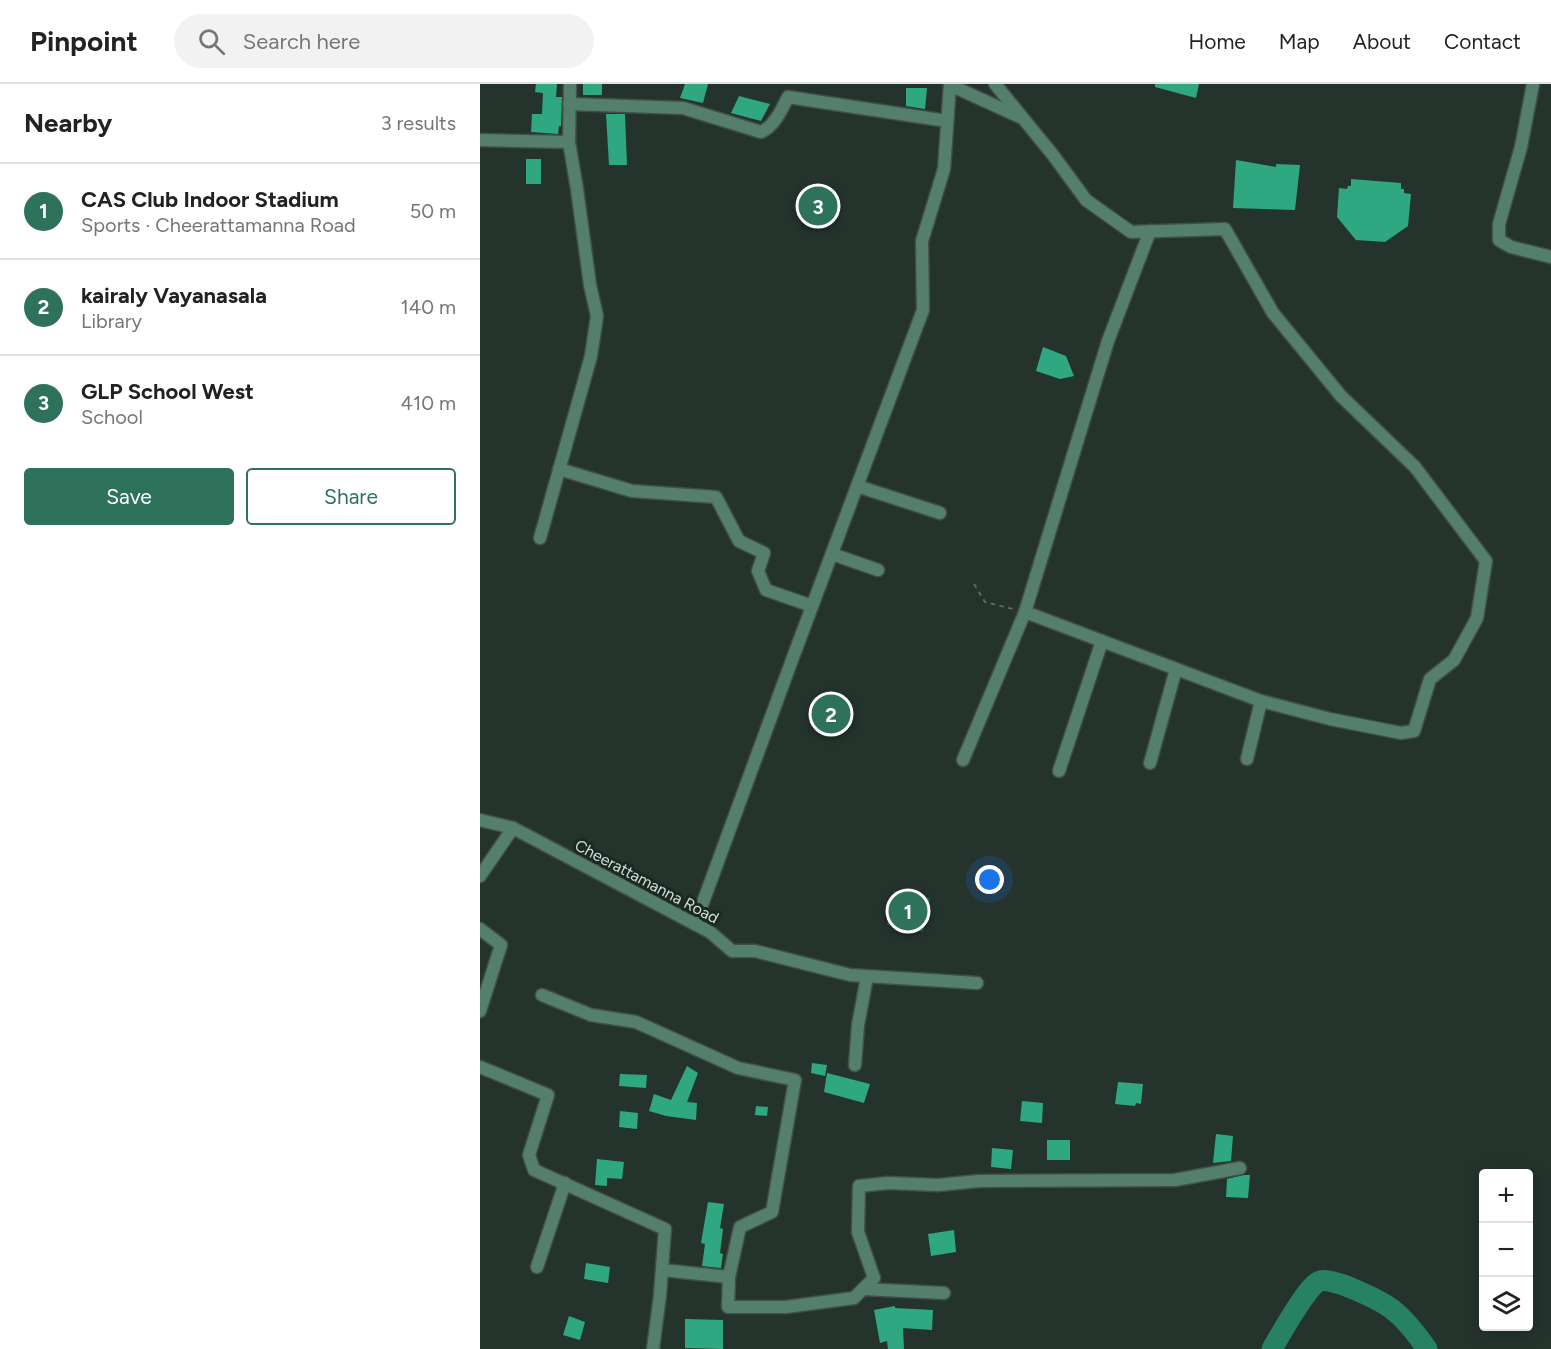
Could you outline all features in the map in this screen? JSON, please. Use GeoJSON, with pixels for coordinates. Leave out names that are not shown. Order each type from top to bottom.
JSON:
{"type":"FeatureCollection","features":[{"type":"Feature","properties":{"kind":"street"},"geometry":{"type":"LineString","coordinates":[[540,538],[591,356],[597,316],[590,285],[578,189],[569,142],[570,84]]}},
{"type":"Feature","properties":{"kind":"street"},"geometry":{"type":"LineString","coordinates":[[695,924],[923,310],[921,241],[944,169],[950,84],[1023,118]]}},
{"type":"Feature","properties":{"kind":"street"},"geometry":{"type":"LineString","coordinates":[[995,84],[1086,200],[1131,232],[1225,230],[1273,313],[1341,396],[1415,467],[1486,561],[1477,618],[1454,660],[1430,679],[1414,730],[1401,733],[1330,719],[1261,701],[1025,612]]}},
{"type":"Feature","properties":{"kind":"street"},"geometry":{"type":"LineString","coordinates":[[1533,84],[1521,147],[1499,224],[1499,240],[1511,248],[1551,257]]}},
{"type":"Feature","properties":{"kind":"street"},"geometry":{"type":"LineString","coordinates":[[569,104],[683,108],[761,132],[765,131],[779,113],[788,97],[947,121]]}},
{"type":"Feature","properties":{"kind":"street"},"geometry":{"type":"LineString","coordinates":[[480,140],[569,142]]}},
{"type":"Feature","properties":{"kind":"street"},"geometry":{"type":"LineString","coordinates":[[963,760],[1025,612],[1108,341],[1150,231]]}},
{"type":"Feature","properties":{"kind":"street"},"geometry":{"type":"LineString","coordinates":[[559,469],[632,491],[716,496],[739,541],[764,553],[758,571],[766,590],[812,606]]}},
{"type":"Feature","properties":{"kind":"street"},"geometry":{"type":"LineString","coordinates":[[857,486],[940,513]]}},
{"type":"Feature","properties":{"kind":"street"},"geometry":{"type":"LineString","coordinates":[[832,554],[878,570]]}},
{"type":"Feature","properties":{"kind":"street"},"geometry":{"type":"LineString","coordinates":[[1059,771],[1102,641]]}},
{"type":"Feature","properties":{"kind":"street"},"geometry":{"type":"LineString","coordinates":[[1150,763],[1176,669]]}},
{"type":"Feature","properties":{"kind":"street"},"geometry":{"type":"LineString","coordinates":[[1247,759],[1261,701]]}},
{"type":"Feature","properties":{"kind":"street","name":"Cheerattamanna Road"},"geometry":{"type":"LineString","coordinates":[[480,820],[513,828],[710,932],[732,951],[755,951],[849,975],[977,983]]}},
{"type":"Feature","properties":{"kind":"street"},"geometry":{"type":"LineString","coordinates":[[480,876],[513,828]]}},
{"type":"Feature","properties":{"kind":"street"},"geometry":{"type":"LineString","coordinates":[[480,929],[501,945],[480,1011]]}},
{"type":"Feature","properties":{"kind":"street"},"geometry":{"type":"LineString","coordinates":[[855,1065],[858,1025],[867,976]]}},
{"type":"Feature","properties":{"kind":"street"},"geometry":{"type":"LineString","coordinates":[[542,995],[591,1015],[636,1022],[738,1068],[795,1080],[772,1212],[740,1227],[729,1277],[728,1307],[786,1307],[854,1298],[874,1278],[858,1233],[859,1186],[888,1183],[938,1185],[979,1181],[1175,1180],[1239,1168]]}},
{"type":"Feature","properties":{"kind":"street"},"geometry":{"type":"LineString","coordinates":[[480,1067],[548,1095],[529,1155],[534,1170],[665,1229],[653,1349]]}},
{"type":"Feature","properties":{"kind":"street"},"geometry":{"type":"LineString","coordinates":[[537,1267],[565,1183]]}},
{"type":"Feature","properties":{"kind":"street"},"geometry":{"type":"LineString","coordinates":[[662,1270],[729,1277]]}},
{"type":"Feature","properties":{"kind":"street"},"geometry":{"type":"LineString","coordinates":[[863,1289],[944,1293]]}},
{"type":"Feature","properties":{"kind":"path"},"geometry":{"type":"LineString","coordinates":[[974,584],[985,602],[1025,612]]}},
{"type":"Feature","properties":{"kind":"green space"},"geometry":{"type":"Polygon","coordinates":[[[894,891],[930,898],[923,932],[887,925],[894,891]]]}},
{"type":"Feature","properties":{"kind":"building"},"geometry":{"type":"Polygon","coordinates":[[[536,84],[557,84],[556,97],[562,97],[561,126],[559,126],[558,134],[531,132],[532,114],[542,114],[543,93],[535,92],[536,84]]]}},
{"type":"Feature","properties":{"kind":"building"},"geometry":{"type":"Polygon","coordinates":[[[583,84],[602,84],[602,95],[583,95],[583,84]]]}},
{"type":"Feature","properties":{"kind":"building"},"geometry":{"type":"Polygon","coordinates":[[[685,84],[708,84],[703,103],[680,98],[685,84]]]}},
{"type":"Feature","properties":{"kind":"building"},"geometry":{"type":"Polygon","coordinates":[[[1155,84],[1199,84],[1196,98],[1155,87],[1155,84]]]}},
{"type":"Feature","properties":{"kind":"building"},"geometry":{"type":"Polygon","coordinates":[[[906,88],[927,88],[925,109],[906,106],[906,88]]]}},
{"type":"Feature","properties":{"kind":"building"},"geometry":{"type":"Polygon","coordinates":[[[739,96],[770,104],[761,121],[731,113],[739,96]]]}},
{"type":"Feature","properties":{"kind":"building"},"geometry":{"type":"Polygon","coordinates":[[[606,114],[625,114],[627,165],[609,165],[606,114]]]}},
{"type":"Feature","properties":{"kind":"building"},"geometry":{"type":"Polygon","coordinates":[[[526,159],[541,159],[541,184],[526,184],[526,159]]]}},
{"type":"Feature","properties":{"kind":"building"},"geometry":{"type":"Polygon","coordinates":[[[1236,160],[1276,167],[1276,164],[1300,165],[1295,210],[1233,208],[1236,160]]]}},
{"type":"Feature","properties":{"kind":"building"},"geometry":{"type":"Polygon","coordinates":[[[1351,179],[1401,183],[1404,193],[1411,194],[1408,226],[1385,242],[1356,240],[1337,217],[1339,188],[1347,189],[1351,186],[1351,179]]]}},
{"type":"Feature","properties":{"kind":"building"},"geometry":{"type":"Polygon","coordinates":[[[1043,347],[1066,356],[1074,376],[1060,379],[1036,371],[1043,347]]]}},
{"type":"Feature","properties":{"kind":"building"},"geometry":{"type":"Polygon","coordinates":[[[812,1063],[827,1065],[825,1076],[811,1073],[812,1063]]]}},
{"type":"Feature","properties":{"kind":"building"},"geometry":{"type":"Polygon","coordinates":[[[687,1066],[698,1073],[687,1102],[697,1103],[696,1120],[649,1111],[654,1094],[671,1100],[687,1066]]]}},
{"type":"Feature","properties":{"kind":"building"},"geometry":{"type":"Polygon","coordinates":[[[827,1073],[870,1084],[864,1103],[824,1092],[827,1073]]]}},
{"type":"Feature","properties":{"kind":"building"},"geometry":{"type":"Polygon","coordinates":[[[620,1074],[647,1075],[646,1088],[619,1086],[620,1074]]]}},
{"type":"Feature","properties":{"kind":"building"},"geometry":{"type":"Polygon","coordinates":[[[1118,1082],[1143,1084],[1141,1104],[1136,1103],[1135,1106],[1115,1104],[1118,1082]]]}},
{"type":"Feature","properties":{"kind":"building"},"geometry":{"type":"Polygon","coordinates":[[[1022,1101],[1043,1103],[1042,1123],[1020,1121],[1022,1101]]]}},
{"type":"Feature","properties":{"kind":"building"},"geometry":{"type":"Polygon","coordinates":[[[756,1106],[768,1107],[767,1116],[755,1115],[756,1106]]]}},
{"type":"Feature","properties":{"kind":"building"},"geometry":{"type":"Polygon","coordinates":[[[620,1111],[638,1113],[637,1129],[619,1127],[620,1111]]]}},
{"type":"Feature","properties":{"kind":"building"},"geometry":{"type":"Polygon","coordinates":[[[1216,1134],[1233,1136],[1231,1161],[1213,1163],[1216,1134]]]}},
{"type":"Feature","properties":{"kind":"building"},"geometry":{"type":"Polygon","coordinates":[[[1047,1140],[1070,1140],[1070,1160],[1047,1160],[1047,1140]]]}},
{"type":"Feature","properties":{"kind":"building"},"geometry":{"type":"Polygon","coordinates":[[[992,1148],[1013,1150],[1011,1169],[991,1167],[992,1148]]]}},
{"type":"Feature","properties":{"kind":"building"},"geometry":{"type":"Polygon","coordinates":[[[597,1159],[624,1162],[622,1179],[607,1178],[607,1186],[595,1185],[597,1159]]]}},
{"type":"Feature","properties":{"kind":"building"},"geometry":{"type":"Polygon","coordinates":[[[1250,1175],[1248,1198],[1226,1197],[1227,1179],[1250,1175]]]}},
{"type":"Feature","properties":{"kind":"building"},"geometry":{"type":"Polygon","coordinates":[[[708,1202],[724,1204],[720,1228],[723,1229],[721,1268],[702,1266],[705,1244],[701,1243],[708,1202]]]}},
{"type":"Feature","properties":{"kind":"building"},"geometry":{"type":"Polygon","coordinates":[[[954,1230],[956,1252],[931,1256],[928,1234],[954,1230]]]}},
{"type":"Feature","properties":{"kind":"building"},"geometry":{"type":"Polygon","coordinates":[[[586,1263],[610,1267],[608,1283],[584,1279],[586,1263]]]}},
{"type":"Feature","properties":{"kind":"building"},"geometry":{"type":"Polygon","coordinates":[[[895,1306],[895,1308],[933,1310],[932,1330],[903,1328],[904,1349],[888,1349],[887,1341],[880,1343],[874,1310],[895,1306]]]}},
{"type":"Feature","properties":{"kind":"building"},"geometry":{"type":"Polygon","coordinates":[[[569,1316],[585,1322],[580,1340],[563,1335],[569,1316]]]}},
{"type":"Feature","properties":{"kind":"building"},"geometry":{"type":"Polygon","coordinates":[[[685,1319],[723,1320],[723,1349],[685,1348],[685,1319]]]}},
{"type":"Feature","properties":{"kind":"waterway"},"geometry":{"type":"LineString","coordinates":[[1272,1349],[1294,1311],[1315,1284],[1320,1281],[1335,1283],[1357,1291],[1387,1306],[1407,1323],[1427,1349]]}},
{"type":"Feature","properties":{"kind":"place","name":"GLP School West"},"geometry":{"type":"Point","coordinates":[818,206]}},
{"type":"Feature","properties":{"kind":"place","name":"kairaly Vayanasala"},"geometry":{"type":"Point","coordinates":[831,714]}},
{"type":"Feature","properties":{"kind":"place","name":"CAS Club Indoor Stadium"},"geometry":{"type":"Point","coordinates":[908,911]}}]}
